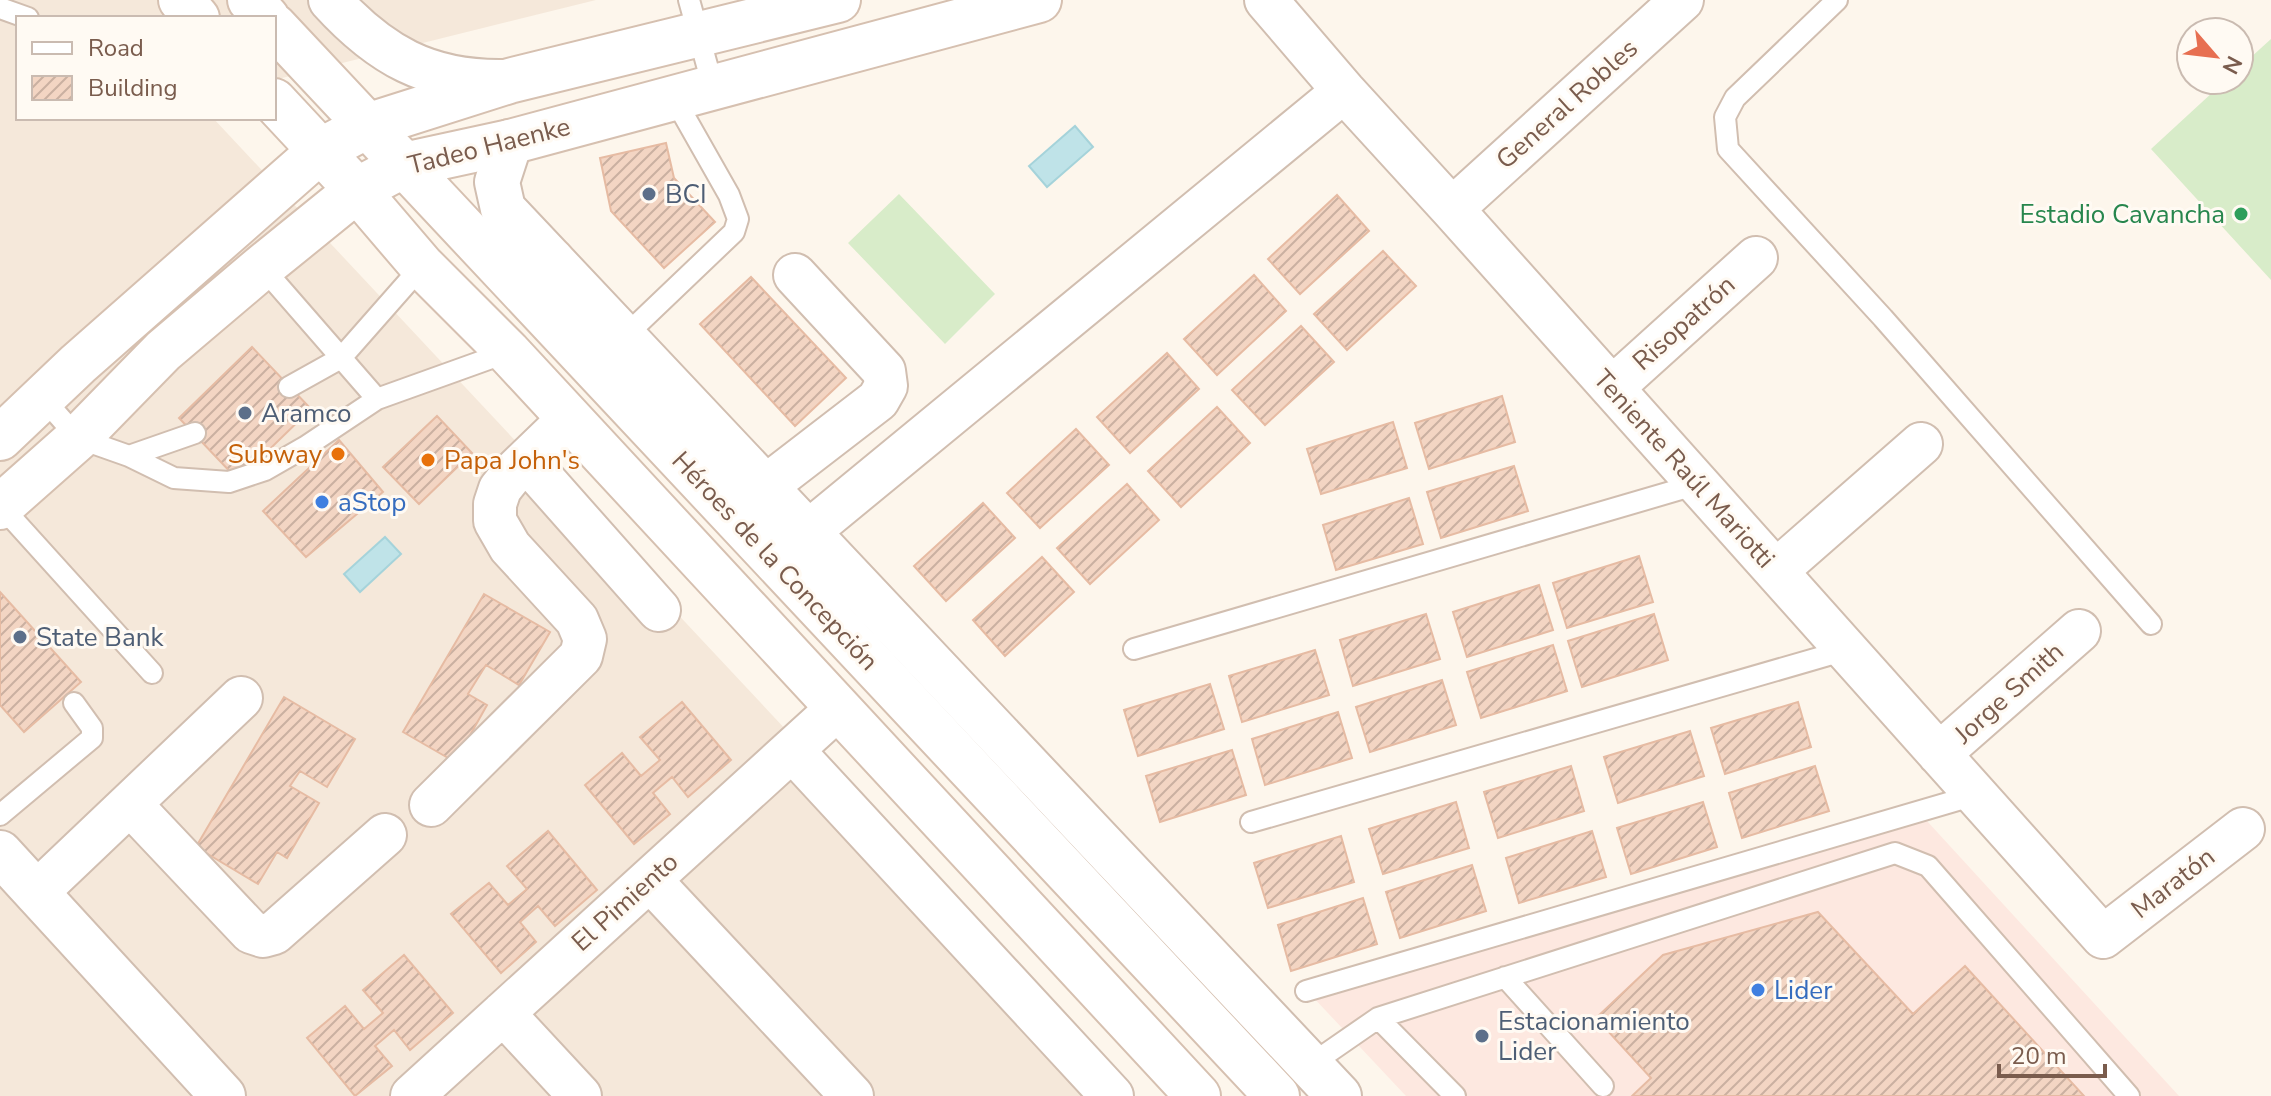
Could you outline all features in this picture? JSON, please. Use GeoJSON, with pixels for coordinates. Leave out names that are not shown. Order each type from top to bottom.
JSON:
{"type":"FeatureCollection","features":[{"type":"Feature","properties":{"kind":"main road"},"geometry":{"type":"LineString","coordinates":[[181,0],[195,16]]}},
{"type":"Feature","properties":{"kind":"main road"},"geometry":{"type":"LineString","coordinates":[[250,0],[265,16]]}},
{"type":"Feature","properties":{"kind":"main road","name":"Tadeo Haenke"},"geometry":{"type":"LineString","coordinates":[[0,438],[78,364],[320,151],[367,126],[693,17],[838,0]]}},
{"type":"Feature","properties":{"kind":"main road","name":"Tadeo Haenke"},"geometry":{"type":"LineString","coordinates":[[1,506],[78,438],[163,351],[262,267],[357,190],[404,165],[510,142],[1039,0]]}},
{"type":"Feature","properties":{"kind":"main road","name":"Héroes de la Concepción"},"geometry":{"type":"LineString","coordinates":[[276,28],[1277,1096]]}},
{"type":"Feature","properties":{"kind":"main road","name":"Héroes de la Concepción"},"geometry":{"type":"LineString","coordinates":[[276,103],[422,266],[508,352],[1198,1096]]}},
{"type":"Feature","properties":{"kind":"main road","name":"Héroes de la Concepción"},"geometry":{"type":"LineString","coordinates":[[510,142],[497,182],[503,209],[1325,1080]]}},
{"type":"Feature","properties":{"kind":"main road"},"geometry":{"type":"LineString","coordinates":[[552,261],[602,377]]}},
{"type":"Feature","properties":{"kind":"main road"},"geometry":{"type":"LineString","coordinates":[[0,853],[223,1096]]}},
{"type":"Feature","properties":{"kind":"main road"},"geometry":{"type":"LineString","coordinates":[[1277,1096],[1325,1080]]}},
{"type":"Feature","properties":{"kind":"street"},"geometry":{"type":"LineString","coordinates":[[330,0],[362,34],[413,66],[476,82],[509,81]]}},
{"type":"Feature","properties":{"kind":"street","name":"General Robles"},"geometry":{"type":"LineString","coordinates":[[1452,209],[1682,0]]}},
{"type":"Feature","properties":{"kind":"street","name":"Teniente Raúl Mariotti"},"geometry":{"type":"LineString","coordinates":[[1277,4],[1344,91],[2103,937]]}},
{"type":"Feature","properties":{"kind":"street"},"geometry":{"type":"LineString","coordinates":[[808,532],[1344,91]]}},
{"type":"Feature","properties":{"kind":"street","name":"Risopatrón"},"geometry":{"type":"LineString","coordinates":[[1612,388],[1756,258]]}},
{"type":"Feature","properties":{"kind":"street"},"geometry":{"type":"LineString","coordinates":[[765,487],[878,400],[886,386],[884,371],[795,275]]}},
{"type":"Feature","properties":{"kind":"street"},"geometry":{"type":"LineString","coordinates":[[431,805],[581,656],[585,639],[577,620],[510,547],[495,521],[495,504],[500,489],[569,419]]}},
{"type":"Feature","properties":{"kind":"street"},"geometry":{"type":"LineString","coordinates":[[1776,571],[1921,444]]}},
{"type":"Feature","properties":{"kind":"street"},"geometry":{"type":"LineString","coordinates":[[527,461],[659,610]]}},
{"type":"Feature","properties":{"kind":"street","name":"Jorge Smith"},"geometry":{"type":"LineString","coordinates":[[1939,754],[2079,631]]}},
{"type":"Feature","properties":{"kind":"street"},"geometry":{"type":"LineString","coordinates":[[36,893],[241,698]]}},
{"type":"Feature","properties":{"kind":"street","name":"El Pimiento"},"geometry":{"type":"LineString","coordinates":[[412,1096],[838,708]]}},
{"type":"Feature","properties":{"kind":"street"},"geometry":{"type":"LineString","coordinates":[[792,750],[1112,1096]]}},
{"type":"Feature","properties":{"kind":"street"},"geometry":{"type":"LineString","coordinates":[[130,804],[251,932],[263,936],[274,933],[385,835]]}},
{"type":"Feature","properties":{"kind":"street","name":"Maratón"},"geometry":{"type":"LineString","coordinates":[[2103,937],[2243,829]]}},
{"type":"Feature","properties":{"kind":"street"},"geometry":{"type":"LineString","coordinates":[[650,880],[852,1096]]}},
{"type":"Feature","properties":{"kind":"street"},"geometry":{"type":"LineString","coordinates":[[503,1013],[580,1096]]}},
{"type":"Feature","properties":{"kind":"lane"},"geometry":{"type":"LineString","coordinates":[[1837,0],[1735,98],[1725,117],[1728,149],[1883,318],[2151,624]]}},
{"type":"Feature","properties":{"kind":"lane"},"geometry":{"type":"LineString","coordinates":[[0,8],[22,16]]}},
{"type":"Feature","properties":{"kind":"lane"},"geometry":{"type":"LineString","coordinates":[[624,337],[734,232],[738,219],[693,93],[693,17]]}},
{"type":"Feature","properties":{"kind":"lane"},"geometry":{"type":"LineString","coordinates":[[289,387],[341,358],[422,266]]}},
{"type":"Feature","properties":{"kind":"lane"},"geometry":{"type":"LineString","coordinates":[[262,267],[377,399]]}},
{"type":"Feature","properties":{"kind":"lane"},"geometry":{"type":"LineString","coordinates":[[43,398],[78,438],[129,456],[174,478],[229,482],[265,470],[377,399],[508,352]]}},
{"type":"Feature","properties":{"kind":"lane"},"geometry":{"type":"LineString","coordinates":[[129,456],[195,433]]}},
{"type":"Feature","properties":{"kind":"lane"},"geometry":{"type":"LineString","coordinates":[[1134,649],[1698,484]]}},
{"type":"Feature","properties":{"kind":"lane"},"geometry":{"type":"LineString","coordinates":[[1,506],[152,673]]}},
{"type":"Feature","properties":{"kind":"lane"},"geometry":{"type":"LineString","coordinates":[[1251,822],[1846,650]]}},
{"type":"Feature","properties":{"kind":"lane"},"geometry":{"type":"LineString","coordinates":[[0,815],[92,738],[92,728],[74,703]]}},
{"type":"Feature","properties":{"kind":"lane"},"geometry":{"type":"LineString","coordinates":[[1306,991],[1975,795]]}},
{"type":"Feature","properties":{"kind":"lane"},"geometry":{"type":"LineString","coordinates":[[1325,1080],[1378,1018],[1895,853],[1928,866],[2129,1096]]}},
{"type":"Feature","properties":{"kind":"lane"},"geometry":{"type":"LineString","coordinates":[[1505,977],[1603,1086]]}},
{"type":"Feature","properties":{"kind":"lane"},"geometry":{"type":"LineString","coordinates":[[1378,1018],[1455,1096]]}},
{"type":"Feature","properties":{"kind":"shaded area"},"geometry":{"type":"Polygon","coordinates":[[[0,0],[596,0],[276,80],[276,16],[16,16],[16,120],[215,120],[1129,1096],[0,1096],[0,0]]]}},
{"type":"Feature","properties":{"kind":"shaded area"},"geometry":{"type":"Polygon","coordinates":[[[1927,821],[2179,1096],[1406,1096],[1311,995],[1524,939],[1927,821]]]}},
{"type":"Feature","properties":{"kind":"green space","name":"Estadio Cavancha"},"geometry":{"type":"Polygon","coordinates":[[[2271,39],[2271,280],[2151,149],[2209,96],[2255,96],[2255,54],[2271,39]]]}},
{"type":"Feature","properties":{"kind":"green space"},"geometry":{"type":"Polygon","coordinates":[[[899,194],[995,294],[945,344],[848,243],[899,194]]]}},
{"type":"Feature","properties":{"kind":"water"},"geometry":{"type":"Polygon","coordinates":[[[1075,126],[1093,147],[1047,187],[1029,166],[1075,126]]]}},
{"type":"Feature","properties":{"kind":"water"},"geometry":{"type":"Polygon","coordinates":[[[385,537],[401,554],[360,592],[344,574],[385,537]]]}},
{"type":"Feature","properties":{"kind":"building","name":"BCI"},"geometry":{"type":"Polygon","coordinates":[[[666,143],[674,178],[715,222],[664,268],[611,211],[600,158],[666,143]]]}},
{"type":"Feature","properties":{"kind":"building"},"geometry":{"type":"Polygon","coordinates":[[[1337,195],[1369,231],[1300,294],[1268,259],[1337,195]]]}},
{"type":"Feature","properties":{"kind":"building"},"geometry":{"type":"Polygon","coordinates":[[[1383,251],[1416,286],[1347,350],[1314,314],[1383,251]]]}},
{"type":"Feature","properties":{"kind":"building"},"geometry":{"type":"Polygon","coordinates":[[[1254,275],[1286,311],[1217,375],[1184,339],[1254,275]]]}},
{"type":"Feature","properties":{"kind":"building"},"geometry":{"type":"Polygon","coordinates":[[[751,277],[846,378],[795,426],[700,324],[751,277]]]}},
{"type":"Feature","properties":{"kind":"building"},"geometry":{"type":"Polygon","coordinates":[[[1301,326],[1334,362],[1265,425],[1232,390],[1301,326]]]}},
{"type":"Feature","properties":{"kind":"building","name":"Aramco"},"geometry":{"type":"Polygon","coordinates":[[[252,347],[311,409],[238,480],[179,418],[252,347]]]}},
{"type":"Feature","properties":{"kind":"building"},"geometry":{"type":"Polygon","coordinates":[[[1167,353],[1199,389],[1130,453],[1097,417],[1167,353]]]}},
{"type":"Feature","properties":{"kind":"building"},"geometry":{"type":"Polygon","coordinates":[[[1502,396],[1515,442],[1429,469],[1415,423],[1502,396]]]}},
{"type":"Feature","properties":{"kind":"building"},"geometry":{"type":"Polygon","coordinates":[[[1217,407],[1250,443],[1181,507],[1148,471],[1217,407]]]}},
{"type":"Feature","properties":{"kind":"building","name":"Papa John's"},"geometry":{"type":"Polygon","coordinates":[[[437,416],[472,453],[419,504],[383,467],[437,416]]]}},
{"type":"Feature","properties":{"kind":"building"},"geometry":{"type":"Polygon","coordinates":[[[1393,422],[1407,468],[1321,494],[1307,449],[1393,422]]]}},
{"type":"Feature","properties":{"kind":"building"},"geometry":{"type":"Polygon","coordinates":[[[1076,429],[1109,465],[1040,528],[1007,493],[1076,429]]]}},
{"type":"Feature","properties":{"kind":"building","name":"aStop"},"geometry":{"type":"Polygon","coordinates":[[[339,440],[383,492],[306,557],[263,511],[339,440]]]}},
{"type":"Feature","properties":{"kind":"building"},"geometry":{"type":"Polygon","coordinates":[[[1514,466],[1528,511],[1441,538],[1427,492],[1514,466]]]}},
{"type":"Feature","properties":{"kind":"building"},"geometry":{"type":"Polygon","coordinates":[[[1127,484],[1159,520],[1090,584],[1057,548],[1127,484]]]}},
{"type":"Feature","properties":{"kind":"building"},"geometry":{"type":"Polygon","coordinates":[[[1409,498],[1423,544],[1336,570],[1323,525],[1409,498]]]}},
{"type":"Feature","properties":{"kind":"building"},"geometry":{"type":"Polygon","coordinates":[[[983,503],[1015,538],[946,601],[914,566],[983,503]]]}},
{"type":"Feature","properties":{"kind":"building"},"geometry":{"type":"Polygon","coordinates":[[[1639,556],[1653,602],[1567,628],[1553,583],[1639,556]]]}},
{"type":"Feature","properties":{"kind":"building"},"geometry":{"type":"Polygon","coordinates":[[[1042,557],[1074,592],[1005,656],[973,620],[1042,557]]]}},
{"type":"Feature","properties":{"kind":"building"},"geometry":{"type":"Polygon","coordinates":[[[1539,585],[1553,630],[1467,657],[1453,612],[1539,585]]]}},
{"type":"Feature","properties":{"kind":"building","name":"State Bank"},"geometry":{"type":"Polygon","coordinates":[[[0,592],[81,682],[24,732],[0,705],[0,592]]]}},
{"type":"Feature","properties":{"kind":"building"},"geometry":{"type":"Polygon","coordinates":[[[484,594],[550,632],[519,685],[486,665],[468,694],[487,705],[455,762],[403,732],[484,594]]]}},
{"type":"Feature","properties":{"kind":"building"},"geometry":{"type":"Polygon","coordinates":[[[1426,614],[1440,659],[1353,686],[1340,640],[1426,614]]]}},
{"type":"Feature","properties":{"kind":"building"},"geometry":{"type":"Polygon","coordinates":[[[1654,614],[1668,660],[1582,687],[1568,641],[1654,614]]]}},
{"type":"Feature","properties":{"kind":"building"},"geometry":{"type":"Polygon","coordinates":[[[1553,645],[1567,691],[1481,718],[1467,672],[1553,645]]]}},
{"type":"Feature","properties":{"kind":"building"},"geometry":{"type":"Polygon","coordinates":[[[1315,650],[1329,695],[1242,722],[1229,676],[1315,650]]]}},
{"type":"Feature","properties":{"kind":"building"},"geometry":{"type":"Polygon","coordinates":[[[1442,680],[1456,725],[1370,752],[1356,707],[1442,680]]]}},
{"type":"Feature","properties":{"kind":"building"},"geometry":{"type":"Polygon","coordinates":[[[1210,684],[1224,729],[1138,756],[1124,710],[1210,684]]]}},
{"type":"Feature","properties":{"kind":"building"},"geometry":{"type":"Polygon","coordinates":[[[284,697],[355,739],[327,787],[300,771],[290,786],[319,803],[287,858],[277,852],[258,884],[196,847],[284,697]]]}},
{"type":"Feature","properties":{"kind":"building"},"geometry":{"type":"Polygon","coordinates":[[[682,702],[731,760],[688,797],[672,777],[653,793],[670,814],[634,844],[585,785],[622,753],[641,776],[660,760],[640,737],[682,702]]]}},
{"type":"Feature","properties":{"kind":"building"},"geometry":{"type":"Polygon","coordinates":[[[1798,702],[1811,747],[1725,774],[1711,728],[1798,702]]]}},
{"type":"Feature","properties":{"kind":"building"},"geometry":{"type":"Polygon","coordinates":[[[1338,712],[1352,758],[1265,785],[1252,739],[1338,712]]]}},
{"type":"Feature","properties":{"kind":"building"},"geometry":{"type":"Polygon","coordinates":[[[1690,731],[1704,776],[1618,803],[1604,757],[1690,731]]]}},
{"type":"Feature","properties":{"kind":"building"},"geometry":{"type":"Polygon","coordinates":[[[1232,750],[1246,795],[1160,822],[1146,776],[1232,750]]]}},
{"type":"Feature","properties":{"kind":"building"},"geometry":{"type":"Polygon","coordinates":[[[1571,766],[1584,811],[1498,838],[1484,792],[1571,766]]]}},
{"type":"Feature","properties":{"kind":"building"},"geometry":{"type":"Polygon","coordinates":[[[1815,766],[1829,811],[1742,838],[1729,793],[1815,766]]]}},
{"type":"Feature","properties":{"kind":"building"},"geometry":{"type":"Polygon","coordinates":[[[1456,802],[1469,848],[1383,874],[1369,829],[1456,802]]]}},
{"type":"Feature","properties":{"kind":"building"},"geometry":{"type":"Polygon","coordinates":[[[1703,802],[1717,847],[1631,874],[1617,828],[1703,802]]]}},
{"type":"Feature","properties":{"kind":"building"},"geometry":{"type":"Polygon","coordinates":[[[548,831],[597,890],[555,926],[538,906],[520,922],[536,942],[501,973],[451,914],[489,883],[508,905],[527,889],[507,866],[548,831]]]}},
{"type":"Feature","properties":{"kind":"building"},"geometry":{"type":"Polygon","coordinates":[[[1592,831],[1606,877],[1519,903],[1506,858],[1592,831]]]}},
{"type":"Feature","properties":{"kind":"building"},"geometry":{"type":"Polygon","coordinates":[[[1341,836],[1354,882],[1268,908],[1254,863],[1341,836]]]}},
{"type":"Feature","properties":{"kind":"building"},"geometry":{"type":"Polygon","coordinates":[[[1472,865],[1486,911],[1400,938],[1386,892],[1472,865]]]}},
{"type":"Feature","properties":{"kind":"building"},"geometry":{"type":"Polygon","coordinates":[[[1363,898],[1377,944],[1291,971],[1278,925],[1363,898]]]}},
{"type":"Feature","properties":{"kind":"building","name":"Lider"},"geometry":{"type":"Polygon","coordinates":[[[1818,912],[1913,1014],[1965,966],[2084,1096],[1632,1096],[1651,1078],[1596,1018],[1663,955],[1818,912]]]}},
{"type":"Feature","properties":{"kind":"building"},"geometry":{"type":"Polygon","coordinates":[[[404,955],[453,1013],[410,1050],[394,1030],[375,1046],[392,1066],[355,1096],[307,1038],[345,1006],[364,1029],[383,1013],[363,990],[404,955]]]}},
{"type":"Feature","properties":{"kind":"place","name":"BCI"},"geometry":{"type":"Point","coordinates":[649,194]}},
{"type":"Feature","properties":{"kind":"place","name":"Estadio Cavancha"},"geometry":{"type":"Point","coordinates":[2241,214]}},
{"type":"Feature","properties":{"kind":"place","name":"Aramco"},"geometry":{"type":"Point","coordinates":[245,413]}},
{"type":"Feature","properties":{"kind":"place","name":"Subway"},"geometry":{"type":"Point","coordinates":[338,454]}},
{"type":"Feature","properties":{"kind":"place","name":"Papa John's"},"geometry":{"type":"Point","coordinates":[428,460]}},
{"type":"Feature","properties":{"kind":"place","name":"aStop"},"geometry":{"type":"Point","coordinates":[322,502]}},
{"type":"Feature","properties":{"kind":"place","name":"State Bank"},"geometry":{"type":"Point","coordinates":[20,637]}},
{"type":"Feature","properties":{"kind":"place","name":"Lider"},"geometry":{"type":"Point","coordinates":[1758,990]}},
{"type":"Feature","properties":{"kind":"place","name":"Estacionamiento Lider"},"geometry":{"type":"Point","coordinates":[1482,1036]}}]}
